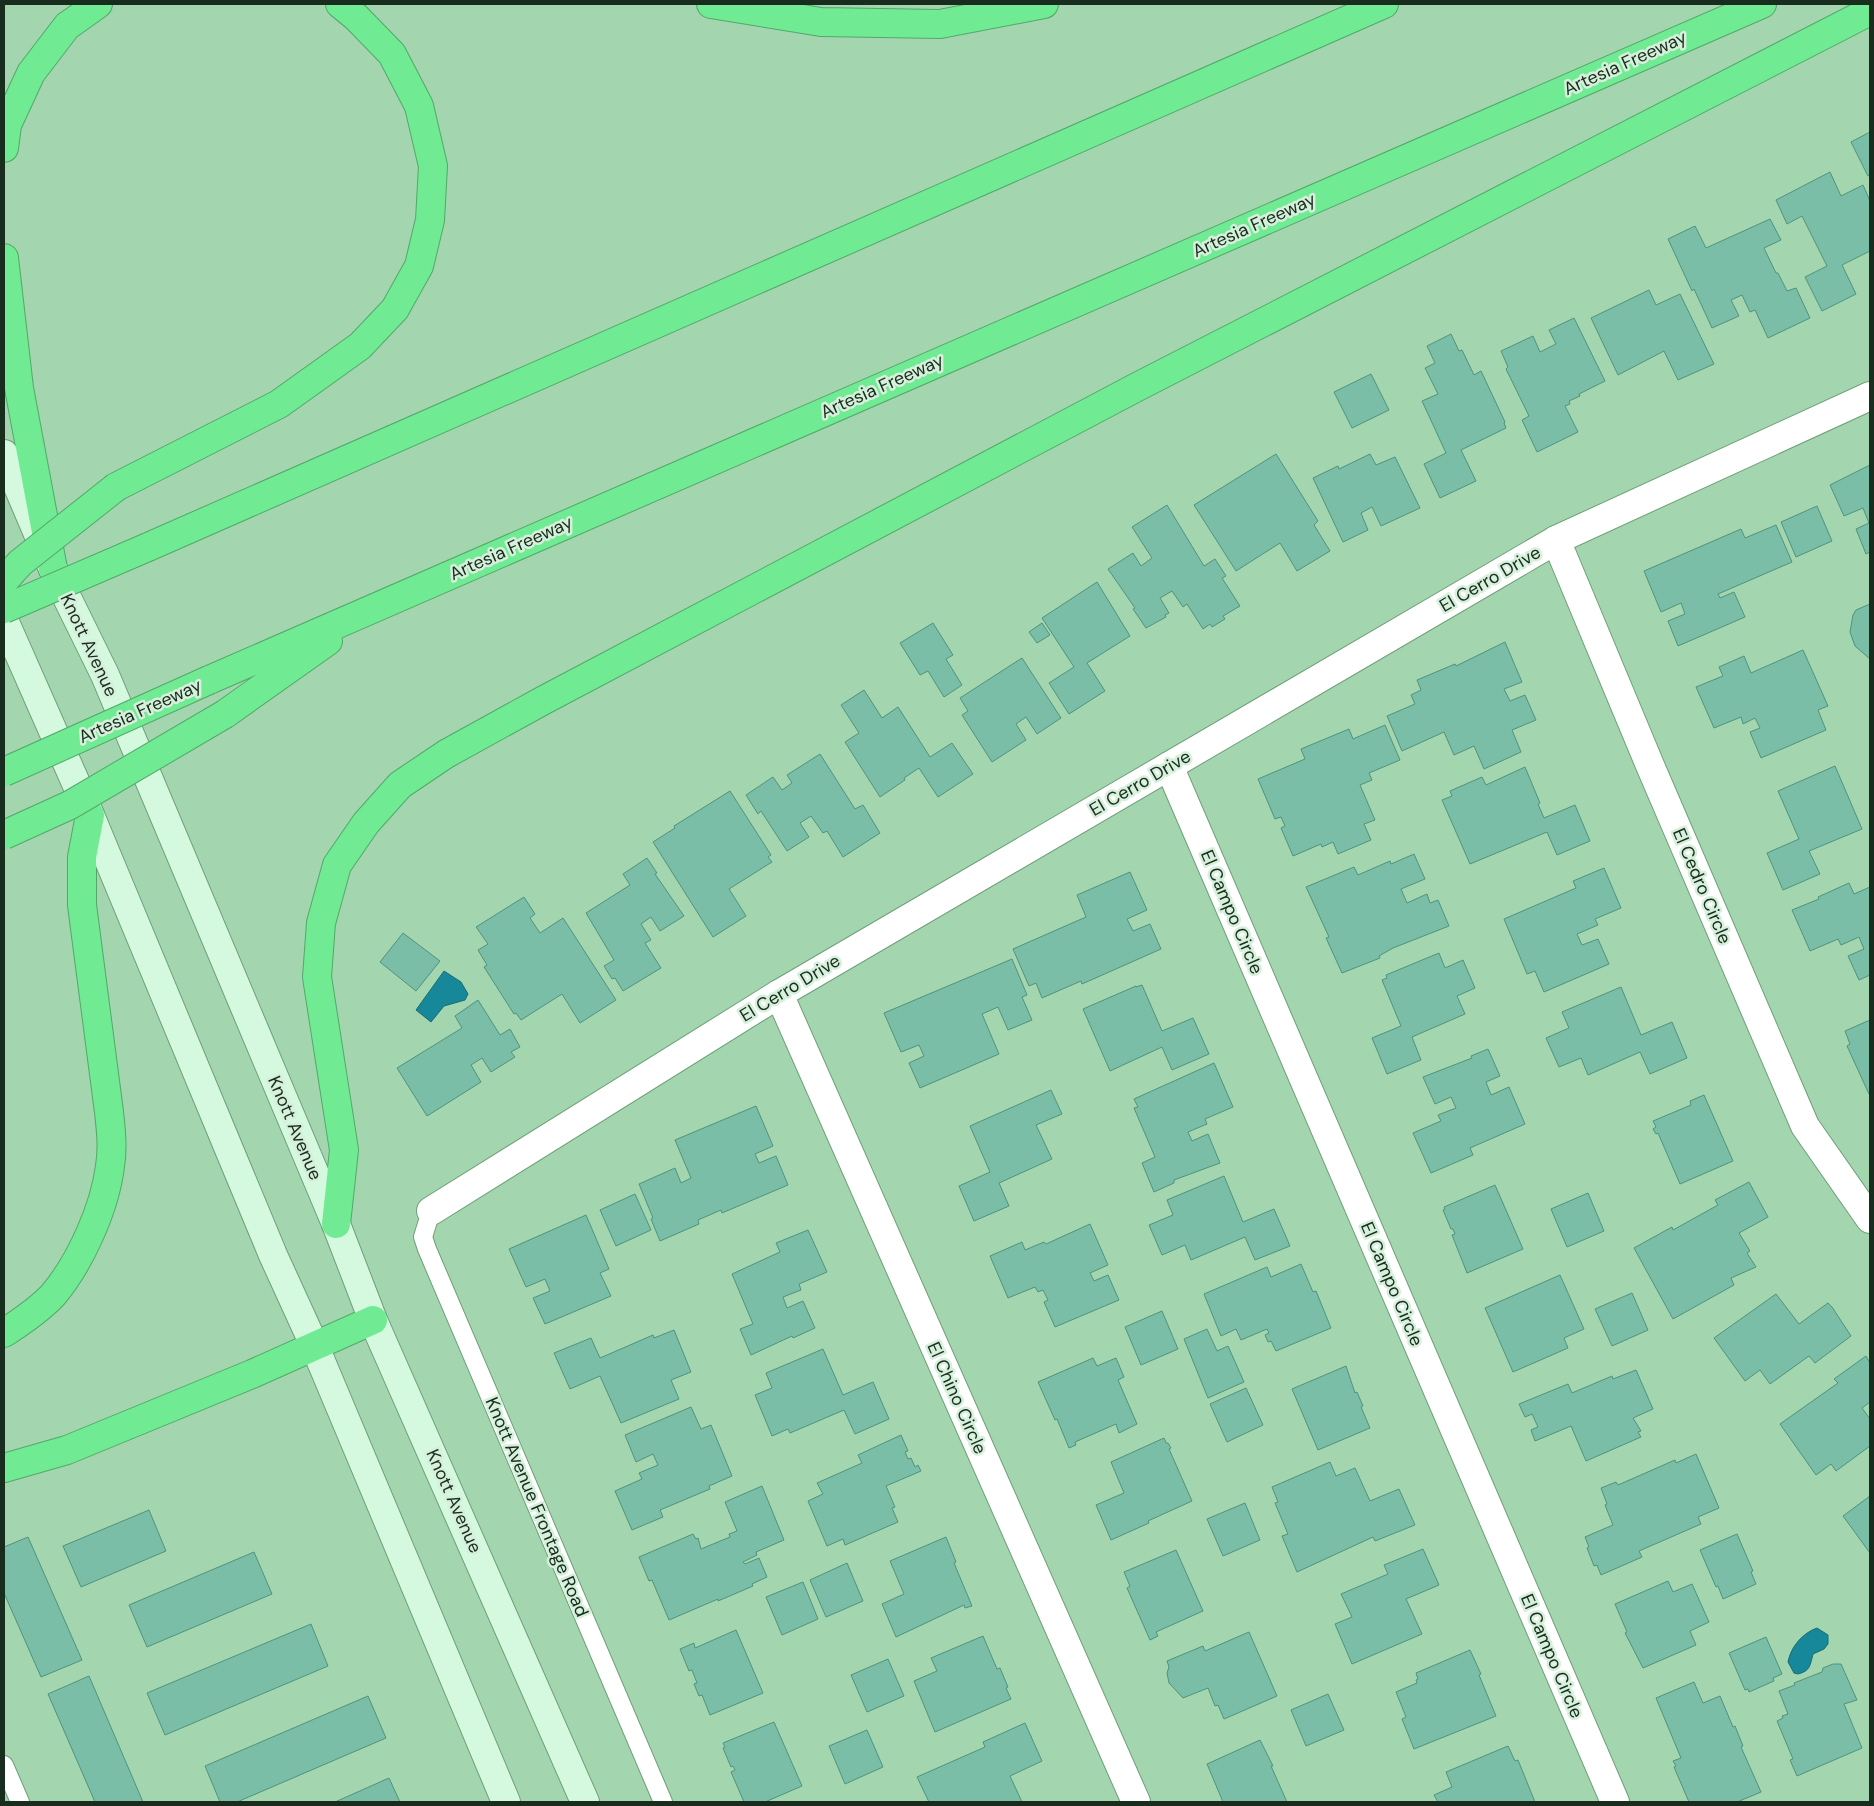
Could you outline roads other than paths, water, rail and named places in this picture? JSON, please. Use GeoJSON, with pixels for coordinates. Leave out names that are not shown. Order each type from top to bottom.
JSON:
{"type":"FeatureCollection","features":[{"type":"Feature","properties":{"kind":"highway"},"geometry":{"type":"LineString","coordinates":[[4,148],[7,125],[31,73],[67,26],[98,4]]}},
{"type":"Feature","properties":{"kind":"highway"},"geometry":{"type":"LineString","coordinates":[[4,581],[20,563],[116,487],[280,404],[360,346],[395,309],[418,266],[430,220],[433,166],[419,106],[392,54],[356,16],[340,4]]}},
{"type":"Feature","properties":{"kind":"highway"},"geometry":{"type":"LineString","coordinates":[[711,4],[821,22],[940,24],[1044,4]]}},
{"type":"Feature","properties":{"kind":"highway"},"geometry":{"type":"LineString","coordinates":[[4,609],[1384,4]]}},
{"type":"Feature","properties":{"kind":"highway","name":"Artesia Freeway"},"geometry":{"type":"LineString","coordinates":[[4,772],[209,680],[1762,4]]}},
{"type":"Feature","properties":{"kind":"highway"},"geometry":{"type":"LineString","coordinates":[[336,1224],[344,1150],[317,977],[321,923],[338,865],[366,823],[400,785],[446,754],[536,705],[1119,397],[1870,11]]}},
{"type":"Feature","properties":{"kind":"highway"},"geometry":{"type":"LineString","coordinates":[[4,258],[19,388],[53,569]]}},
{"type":"Feature","properties":{"kind":"highway"},"geometry":{"type":"LineString","coordinates":[[4,835],[70,805],[226,714],[374,608]]}},
{"type":"Feature","properties":{"kind":"highway"},"geometry":{"type":"LineString","coordinates":[[4,1333],[24,1320],[52,1295],[83,1250],[102,1205],[110,1166],[111,1130],[82,905],[82,857],[90,815]]}},
{"type":"Feature","properties":{"kind":"highway"},"geometry":{"type":"LineString","coordinates":[[4,1468],[67,1450],[315,1347],[373,1320]]}},
{"type":"Feature","properties":{"kind":"main road","name":"Knott Avenue"},"geometry":{"type":"LineString","coordinates":[[4,454],[53,569],[105,675],[336,1224],[373,1320],[585,1802]]}},
{"type":"Feature","properties":{"kind":"main road"},"geometry":{"type":"LineString","coordinates":[[4,620],[90,815],[269,1246],[315,1347],[506,1802]]}},
{"type":"Feature","properties":{"kind":"street","name":"El Cerro Drive"},"geometry":{"type":"LineString","coordinates":[[431,1211],[779,994],[1556,540],[1870,396]]}},
{"type":"Feature","properties":{"kind":"street","name":"El Cedro Circle"},"geometry":{"type":"LineString","coordinates":[[1556,540],[1649,763],[1805,1126],[1870,1219]]}},
{"type":"Feature","properties":{"kind":"street","name":"El Campo Circle"},"geometry":{"type":"LineString","coordinates":[[1169,766],[1615,1802]]}},
{"type":"Feature","properties":{"kind":"street","name":"El Chino Circle"},"geometry":{"type":"LineString","coordinates":[[779,994],[1136,1802]]}},
{"type":"Feature","properties":{"kind":"lane","name":"Knott Avenue Frontage Road"},"geometry":{"type":"LineString","coordinates":[[431,1211],[423,1237],[427,1249],[662,1802]]}},
{"type":"Feature","properties":{"kind":"lane"},"geometry":{"type":"LineString","coordinates":[[4,1765],[20,1802]]}},
{"type":"Feature","properties":{"kind":"water"},"geometry":{"type":"Polygon","coordinates":[[[444,971],[461,982],[468,994],[465,1000],[444,1006],[431,1022],[416,1010],[444,971]]]}},
{"type":"Feature","properties":{"kind":"water"},"geometry":{"type":"Polygon","coordinates":[[[1817,1628],[1828,1635],[1828,1644],[1824,1649],[1813,1654],[1807,1670],[1798,1674],[1794,1673],[1788,1662],[1792,1651],[1802,1637],[1817,1628]]]}}]}
